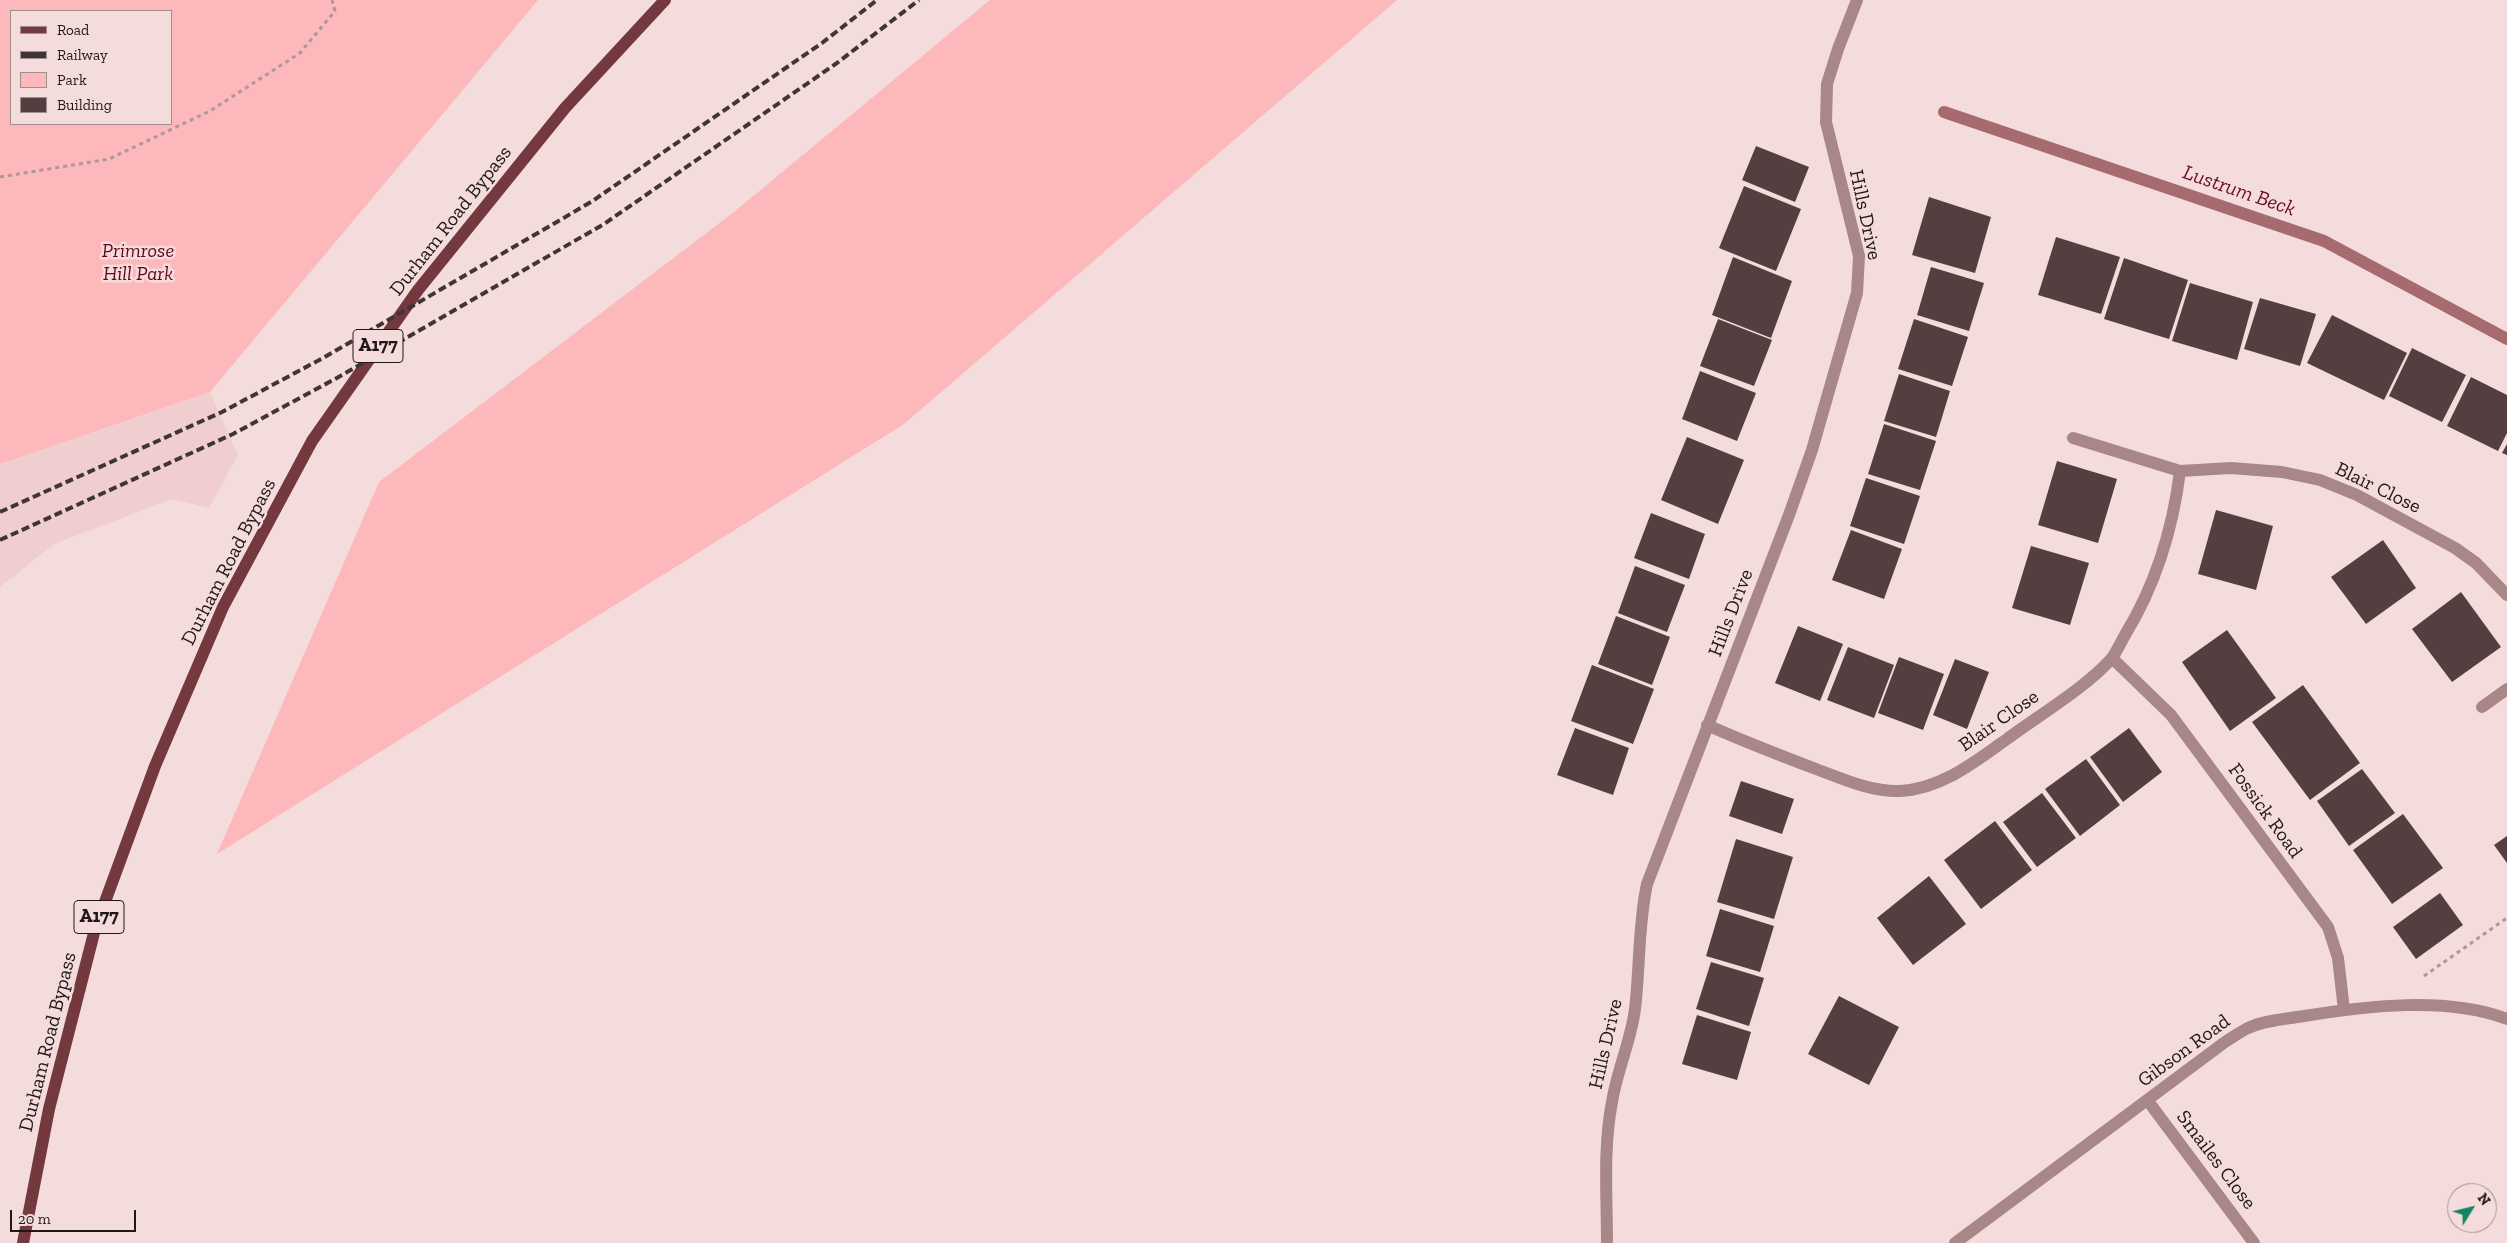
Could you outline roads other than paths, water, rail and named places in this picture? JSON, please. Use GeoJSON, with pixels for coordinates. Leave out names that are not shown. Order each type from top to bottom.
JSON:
{"type":"FeatureCollection","features":[{"type":"Feature","properties":{"kind":"main road","name":"Durham Road Bypass"},"geometry":{"type":"LineString","coordinates":[[23,1243],[49,1109],[95,929],[155,766],[223,607],[312,440],[418,290],[565,108],[665,0]]}},
{"type":"Feature","properties":{"kind":"street","name":"Hills Drive"},"geometry":{"type":"LineString","coordinates":[[1607,1243],[1607,1134],[1612,1100],[1629,1045],[1635,1010],[1642,911],[1647,884],[1812,450],[1857,293],[1859,256],[1826,122],[1827,84],[1857,0]]}},
{"type":"Feature","properties":{"kind":"street","name":"Blair Close"},"geometry":{"type":"LineString","coordinates":[[2072,438],[2180,471],[2231,468],[2282,472],[2320,480],[2356,495],[2455,548],[2476,563],[2507,595]]}},
{"type":"Feature","properties":{"kind":"street","name":"Blair Close"},"geometry":{"type":"LineString","coordinates":[[1707,725],[1754,746],[1875,789],[1899,791],[1925,788],[1947,778],[1974,763],[2080,685],[2112,658],[2141,609],[2155,574],[2177,492],[2180,471]]}},
{"type":"Feature","properties":{"kind":"street","name":"Fossick Road"},"geometry":{"type":"LineString","coordinates":[[2112,658],[2171,715],[2328,927],[2338,958],[2344,1010]]}},
{"type":"Feature","properties":{"kind":"street"},"geometry":{"type":"LineString","coordinates":[[2482,707],[2507,690]]}},
{"type":"Feature","properties":{"kind":"street","name":"Gibson Road"},"geometry":{"type":"LineString","coordinates":[[1955,1243],[2225,1042],[2249,1028],[2273,1021],[2344,1010],[2434,1006],[2468,1009],[2507,1019]]}},
{"type":"Feature","properties":{"kind":"street","name":"Smailes Close"},"geometry":{"type":"LineString","coordinates":[[2148,1101],[2254,1243]]}},
{"type":"Feature","properties":{"kind":"waterway","name":"Lustrum Beck"},"geometry":{"type":"LineString","coordinates":[[1944,112],[2324,241],[2507,339]]}},
{"type":"Feature","properties":{"kind":"railway"},"geometry":{"type":"LineString","coordinates":[[0,512],[222,412],[323,358],[591,202],[822,43],[877,0]]}},
{"type":"Feature","properties":{"kind":"railway"},"geometry":{"type":"LineString","coordinates":[[0,540],[233,434],[335,379],[604,224],[837,63],[919,0]]}},
{"type":"Feature","properties":{"kind":"park label","name":"Primrose Hill Park"},"geometry":{"type":"Point","coordinates":[138,262]}}]}
